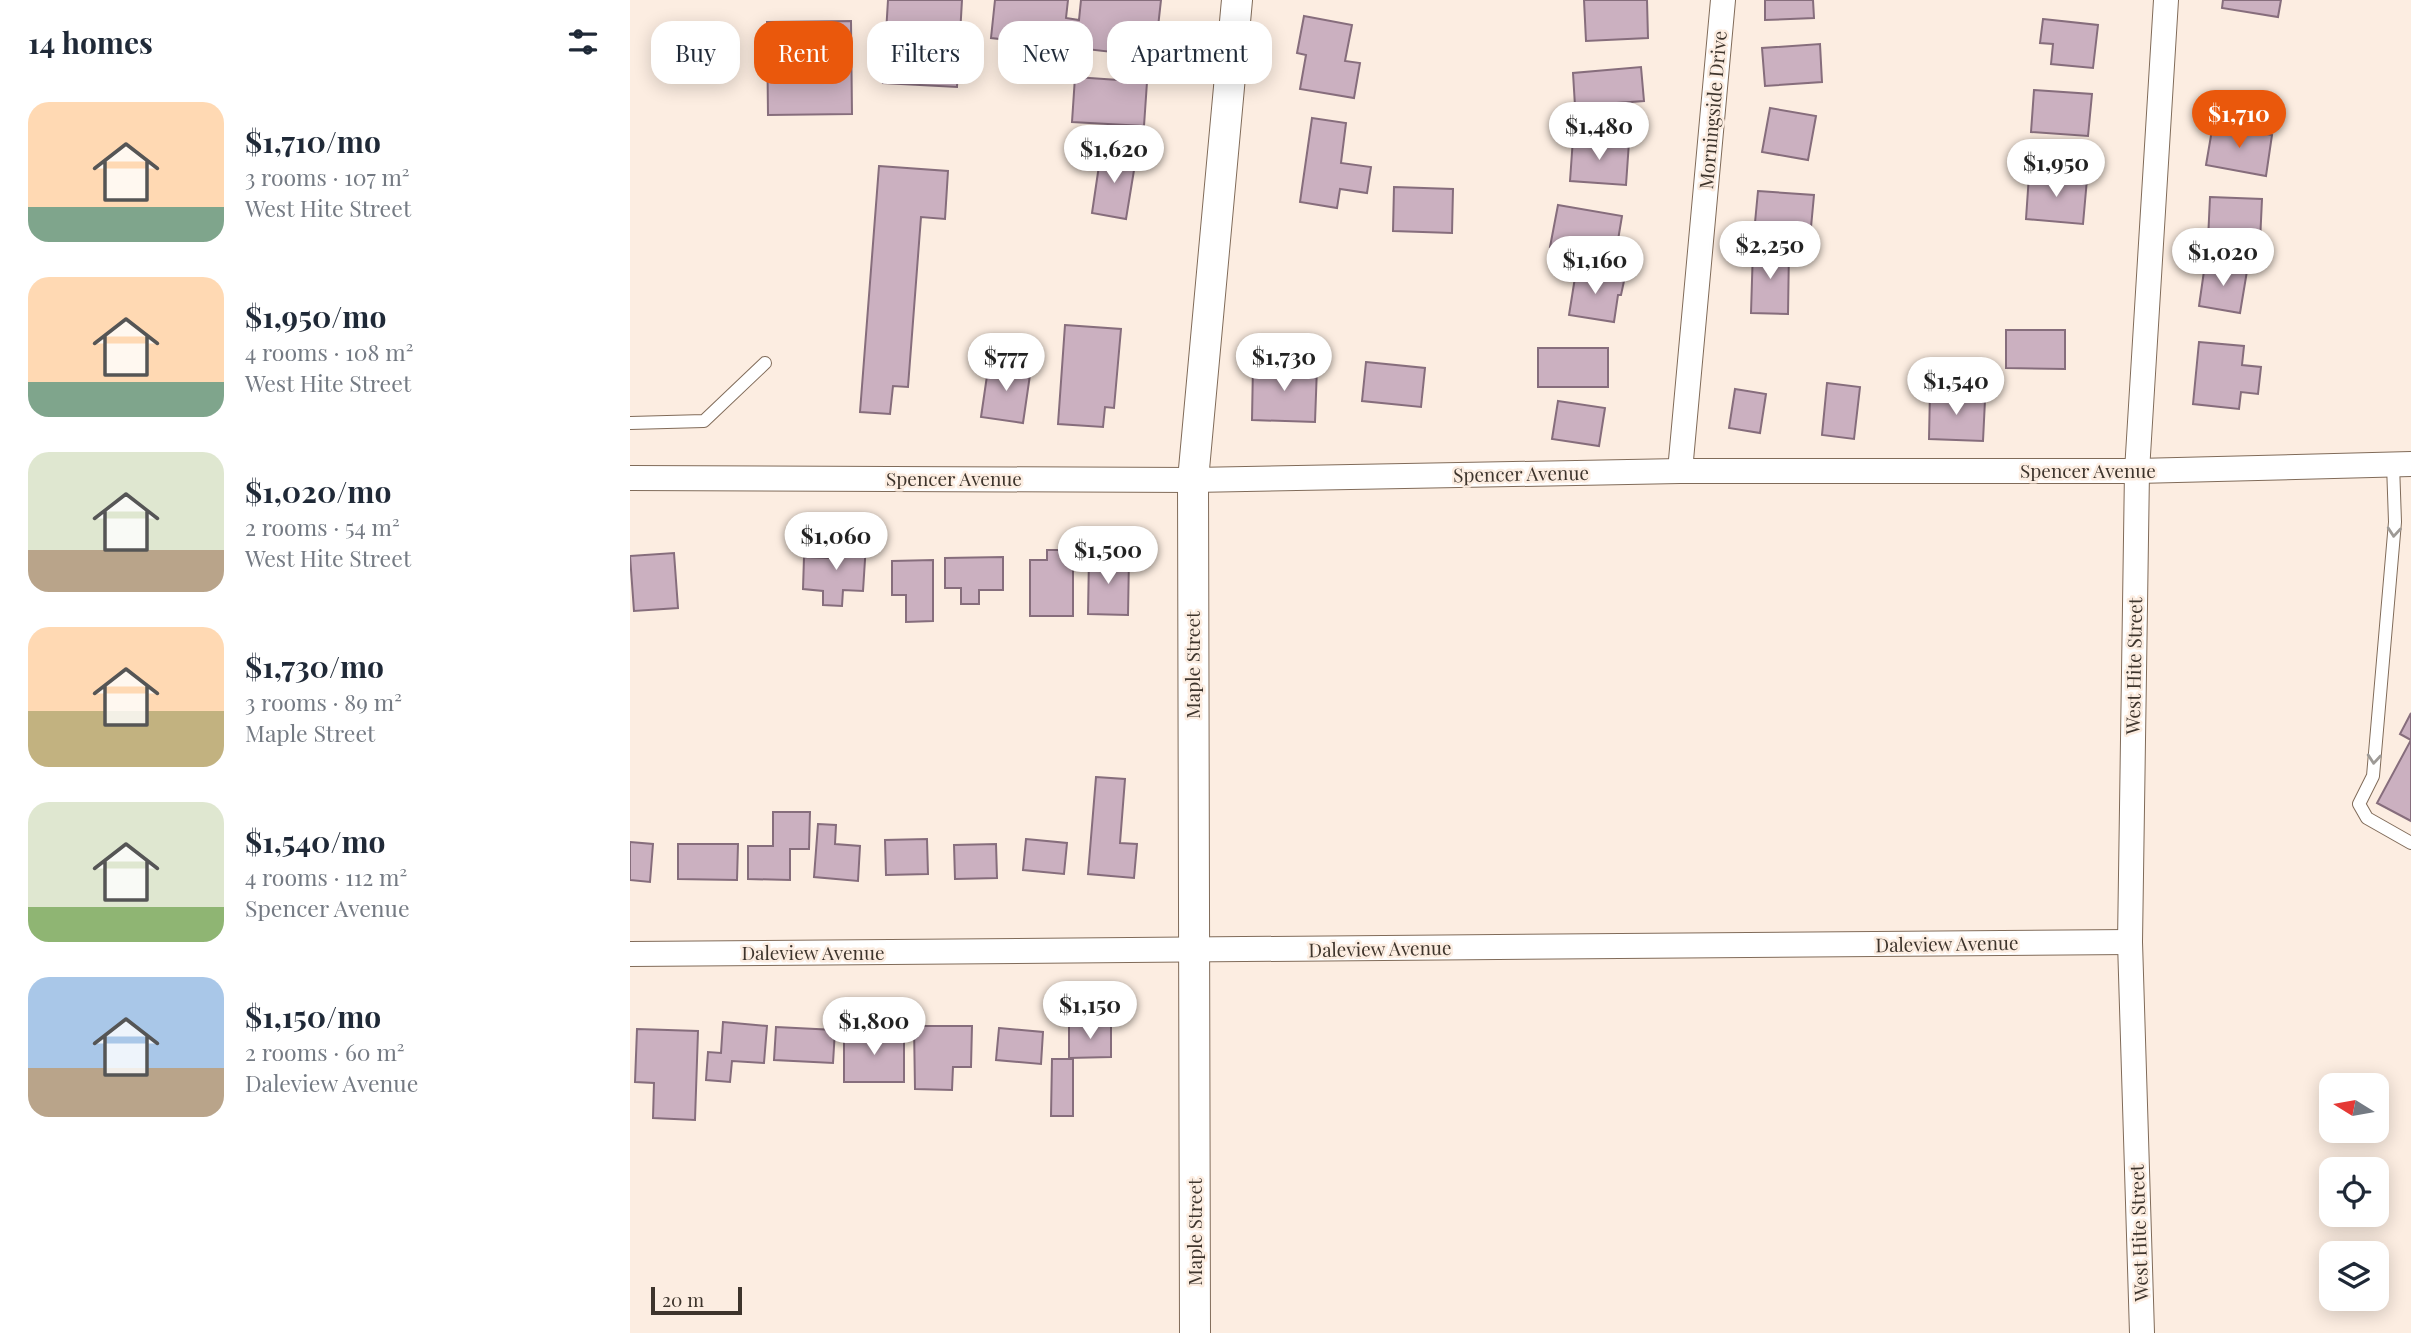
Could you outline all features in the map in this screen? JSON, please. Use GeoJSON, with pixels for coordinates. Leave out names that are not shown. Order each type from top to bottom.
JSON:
{"type":"FeatureCollection","features":[{"type":"Feature","properties":{"kind":"street","name":"Maple Street"},"geometry":{"type":"LineString","coordinates":[[1195,1333],[1193,480],[1237,0]]}},
{"type":"Feature","properties":{"kind":"street","name":"Morningside Drive"},"geometry":{"type":"LineString","coordinates":[[1680,471],[1723,0]]}},
{"type":"Feature","properties":{"kind":"street","name":"West Hite Street"},"geometry":{"type":"LineString","coordinates":[[2142,1333],[2130,942],[2137,471],[2166,0]]}},
{"type":"Feature","properties":{"kind":"street","name":"Spencer Avenue"},"geometry":{"type":"LineString","coordinates":[[630,478],[1193,480],[1680,471],[2137,471],[2402,464]]}},
{"type":"Feature","properties":{"kind":"street","name":"Daleview Avenue"},"geometry":{"type":"LineString","coordinates":[[630,954],[2130,942]]}},
{"type":"Feature","properties":{"kind":"lane"},"geometry":{"type":"LineString","coordinates":[[630,424],[704,421],[765,363]]}},
{"type":"Feature","properties":{"kind":"lane"},"geometry":{"type":"LineString","coordinates":[[2402,464],[2373,776],[2360,804],[2367,818],[2411,843]]}},
{"type":"Feature","properties":{"kind":"building"},"geometry":{"type":"Polygon","coordinates":[[[888,0],[962,0],[961,21],[887,21],[888,0]]]}},
{"type":"Feature","properties":{"kind":"building"},"geometry":{"type":"Polygon","coordinates":[[[995,0],[1068,0],[1066,18],[1079,20],[1081,0],[1161,0],[1159,21],[1107,21],[1107,51],[1093,50],[1093,21],[998,21],[998,39],[991,38],[995,0]]]}},
{"type":"Feature","properties":{"kind":"building"},"geometry":{"type":"Polygon","coordinates":[[[1584,0],[1647,0],[1648,38],[1586,41],[1584,0]]]}},
{"type":"Feature","properties":{"kind":"building"},"geometry":{"type":"Polygon","coordinates":[[[1765,0],[1813,0],[1814,18],[1765,20],[1765,0]]]}},
{"type":"Feature","properties":{"kind":"building"},"geometry":{"type":"Polygon","coordinates":[[[2223,0],[2281,0],[2278,17],[2222,8],[2223,0]]]}},
{"type":"Feature","properties":{"kind":"building"},"geometry":{"type":"Polygon","coordinates":[[[1304,16],[1352,25],[1345,61],[1360,63],[1354,98],[1300,89],[1306,55],[1297,53],[1304,16]]]}},
{"type":"Feature","properties":{"kind":"building"},"geometry":{"type":"Polygon","coordinates":[[[2043,19],[2098,25],[2093,68],[2051,64],[2053,44],[2040,43],[2043,19]]]}},
{"type":"Feature","properties":{"kind":"building"},"geometry":{"type":"Polygon","coordinates":[[[1820,44],[1822,82],[1765,86],[1762,48],[1820,44]]]}},
{"type":"Feature","properties":{"kind":"building"},"geometry":{"type":"Polygon","coordinates":[[[1641,67],[1644,101],[1575,106],[1573,73],[1641,67]]]}},
{"type":"Feature","properties":{"kind":"building"},"geometry":{"type":"Polygon","coordinates":[[[1093,78],[1107,79],[1107,84],[1147,84],[1144,126],[1072,122],[1075,84],[1093,84],[1093,78]]]}},
{"type":"Feature","properties":{"kind":"building"},"geometry":{"type":"Polygon","coordinates":[[[768,84],[852,84],[852,114],[768,115],[768,84]]]}},
{"type":"Feature","properties":{"kind":"building"},"geometry":{"type":"Polygon","coordinates":[[[902,84],[957,84],[957,87],[902,84]]]}},
{"type":"Feature","properties":{"kind":"building"},"geometry":{"type":"Polygon","coordinates":[[[2034,90],[2092,94],[2088,136],[2031,132],[2034,90]]]}},
{"type":"Feature","properties":{"kind":"building"},"geometry":{"type":"Polygon","coordinates":[[[1770,108],[1816,116],[1808,160],[1762,152],[1770,108]]]}},
{"type":"Feature","properties":{"kind":"building"},"geometry":{"type":"Polygon","coordinates":[[[1312,118],[1346,123],[1341,163],[1371,167],[1367,193],[1340,189],[1337,208],[1300,202],[1312,118]]]}},
{"type":"Feature","properties":{"kind":"building"},"geometry":{"type":"Polygon","coordinates":[[[2213,124],[2272,135],[2266,176],[2206,165],[2213,124]]]}},
{"type":"Feature","properties":{"kind":"building"},"geometry":{"type":"Polygon","coordinates":[[[1573,138],[1629,142],[1626,185],[1570,181],[1573,138]]]}},
{"type":"Feature","properties":{"kind":"building"},"geometry":{"type":"Polygon","coordinates":[[[1101,152],[1136,158],[1126,219],[1092,213],[1101,152]]]}},
{"type":"Feature","properties":{"kind":"building"},"geometry":{"type":"Polygon","coordinates":[[[879,166],[948,171],[945,219],[921,217],[908,387],[893,386],[890,414],[860,412],[879,166]]]}},
{"type":"Feature","properties":{"kind":"building"},"geometry":{"type":"Polygon","coordinates":[[[2029,175],[2087,179],[2083,224],[2026,219],[2029,175]]]}},
{"type":"Feature","properties":{"kind":"building"},"geometry":{"type":"Polygon","coordinates":[[[1394,187],[1453,189],[1452,233],[1393,231],[1394,187]]]}},
{"type":"Feature","properties":{"kind":"building"},"geometry":{"type":"Polygon","coordinates":[[[1758,191],[1814,195],[1810,238],[1754,233],[1758,191]]]}},
{"type":"Feature","properties":{"kind":"building"},"geometry":{"type":"Polygon","coordinates":[[[2210,197],[2262,199],[2260,242],[2208,240],[2210,197]]]}},
{"type":"Feature","properties":{"kind":"building"},"geometry":{"type":"Polygon","coordinates":[[[1558,205],[1622,216],[1615,258],[1550,247],[1558,205]]]}},
{"type":"Feature","properties":{"kind":"building"},"geometry":{"type":"Polygon","coordinates":[[[1753,248],[1789,249],[1788,314],[1751,313],[1753,248]]]}},
{"type":"Feature","properties":{"kind":"building"},"geometry":{"type":"Polygon","coordinates":[[[2205,264],[2247,271],[2240,313],[2199,306],[2205,264]]]}},
{"type":"Feature","properties":{"kind":"building"},"geometry":{"type":"Polygon","coordinates":[[[1577,265],[1589,267],[1587,275],[1624,281],[1621,295],[1618,295],[1614,322],[1569,315],[1577,265]]]}},
{"type":"Feature","properties":{"kind":"building"},"geometry":{"type":"Polygon","coordinates":[[[1065,325],[1121,329],[1114,408],[1105,407],[1103,427],[1058,424],[1065,325]]]}},
{"type":"Feature","properties":{"kind":"building"},"geometry":{"type":"Polygon","coordinates":[[[2006,330],[2065,330],[2065,369],[2006,368],[2006,330]]]}},
{"type":"Feature","properties":{"kind":"building"},"geometry":{"type":"Polygon","coordinates":[[[2199,342],[2244,346],[2242,365],[2261,367],[2258,394],[2241,392],[2239,409],[2193,404],[2199,342]]]}},
{"type":"Feature","properties":{"kind":"building"},"geometry":{"type":"Polygon","coordinates":[[[1538,348],[1608,348],[1608,387],[1538,387],[1538,348]]]}},
{"type":"Feature","properties":{"kind":"building"},"geometry":{"type":"Polygon","coordinates":[[[989,362],[1031,368],[1023,423],[981,417],[989,362]]]}},
{"type":"Feature","properties":{"kind":"building"},"geometry":{"type":"Polygon","coordinates":[[[1366,362],[1425,368],[1421,407],[1362,401],[1366,362]]]}},
{"type":"Feature","properties":{"kind":"building"},"geometry":{"type":"Polygon","coordinates":[[[1253,365],[1317,367],[1315,422],[1252,420],[1253,365]]]}},
{"type":"Feature","properties":{"kind":"building"},"geometry":{"type":"Polygon","coordinates":[[[1827,383],[1860,387],[1854,439],[1822,435],[1827,383]]]}},
{"type":"Feature","properties":{"kind":"building"},"geometry":{"type":"Polygon","coordinates":[[[1735,389],[1766,394],[1760,433],[1729,428],[1735,389]]]}},
{"type":"Feature","properties":{"kind":"building"},"geometry":{"type":"Polygon","coordinates":[[[1930,390],[1963,391],[1963,399],[1985,400],[1983,441],[1929,439],[1930,390]]]}},
{"type":"Feature","properties":{"kind":"building"},"geometry":{"type":"Polygon","coordinates":[[[1558,401],[1605,408],[1599,446],[1552,439],[1558,401]]]}},
{"type":"Feature","properties":{"kind":"building"},"geometry":{"type":"Polygon","coordinates":[[[829,542],[866,544],[863,591],[843,590],[842,606],[823,605],[823,591],[803,589],[804,557],[828,558],[829,542]]]}},
{"type":"Feature","properties":{"kind":"building"},"geometry":{"type":"Polygon","coordinates":[[[1047,550],[1073,550],[1073,616],[1030,616],[1030,560],[1047,560],[1047,550]]]}},
{"type":"Feature","properties":{"kind":"building"},"geometry":{"type":"Polygon","coordinates":[[[674,553],[678,608],[634,611],[630,556],[674,553]]]}},
{"type":"Feature","properties":{"kind":"building"},"geometry":{"type":"Polygon","coordinates":[[[1089,556],[1129,557],[1128,615],[1088,614],[1089,556]]]}},
{"type":"Feature","properties":{"kind":"building"},"geometry":{"type":"Polygon","coordinates":[[[1003,557],[1003,590],[979,590],[979,604],[961,604],[961,588],[945,588],[945,558],[1003,557]]]}},
{"type":"Feature","properties":{"kind":"building"},"geometry":{"type":"Polygon","coordinates":[[[933,560],[933,621],[906,622],[906,595],[892,595],[892,561],[933,560]]]}},
{"type":"Feature","properties":{"kind":"building"},"geometry":{"type":"Polygon","coordinates":[[[2411,713],[2411,740],[2400,734],[2411,713]]]}},
{"type":"Feature","properties":{"kind":"building"},"geometry":{"type":"Polygon","coordinates":[[[2411,740],[2411,821],[2377,803],[2411,740]]]}},
{"type":"Feature","properties":{"kind":"building"},"geometry":{"type":"Polygon","coordinates":[[[1096,777],[1125,779],[1120,843],[1137,844],[1134,878],[1088,874],[1096,777]]]}},
{"type":"Feature","properties":{"kind":"building"},"geometry":{"type":"Polygon","coordinates":[[[773,812],[810,812],[809,849],[790,849],[790,880],[748,879],[748,846],[773,846],[773,812]]]}},
{"type":"Feature","properties":{"kind":"building"},"geometry":{"type":"Polygon","coordinates":[[[818,824],[836,825],[835,844],[860,846],[858,881],[814,877],[818,824]]]}},
{"type":"Feature","properties":{"kind":"building"},"geometry":{"type":"Polygon","coordinates":[[[927,839],[928,874],[886,875],[885,840],[927,839]]]}},
{"type":"Feature","properties":{"kind":"building"},"geometry":{"type":"Polygon","coordinates":[[[1026,839],[1067,843],[1064,874],[1023,870],[1026,839]]]}},
{"type":"Feature","properties":{"kind":"building"},"geometry":{"type":"Polygon","coordinates":[[[630,842],[653,844],[650,882],[630,880],[630,842]]]}},
{"type":"Feature","properties":{"kind":"building"},"geometry":{"type":"Polygon","coordinates":[[[678,844],[738,844],[737,880],[678,879],[678,844]]]}},
{"type":"Feature","properties":{"kind":"building"},"geometry":{"type":"Polygon","coordinates":[[[996,844],[997,878],[955,879],[954,845],[996,844]]]}},
{"type":"Feature","properties":{"kind":"building"},"geometry":{"type":"Polygon","coordinates":[[[723,1022],[767,1026],[764,1063],[732,1061],[730,1082],[706,1080],[708,1052],[721,1053],[723,1022]]]}},
{"type":"Feature","properties":{"kind":"building"},"geometry":{"type":"Polygon","coordinates":[[[1069,1025],[1111,1025],[1111,1057],[1069,1058],[1069,1025]]]}},
{"type":"Feature","properties":{"kind":"building"},"geometry":{"type":"Polygon","coordinates":[[[914,1026],[972,1026],[971,1067],[953,1067],[952,1090],[915,1089],[914,1026]]]}},
{"type":"Feature","properties":{"kind":"building"},"geometry":{"type":"Polygon","coordinates":[[[776,1027],[835,1030],[833,1063],[774,1060],[776,1027]]]}},
{"type":"Feature","properties":{"kind":"building"},"geometry":{"type":"Polygon","coordinates":[[[999,1028],[1043,1032],[1041,1064],[996,1060],[999,1028]]]}},
{"type":"Feature","properties":{"kind":"building"},"geometry":{"type":"Polygon","coordinates":[[[637,1029],[698,1031],[695,1120],[653,1118],[654,1083],[635,1082],[637,1029]]]}},
{"type":"Feature","properties":{"kind":"building"},"geometry":{"type":"Polygon","coordinates":[[[844,1032],[904,1032],[904,1082],[844,1082],[844,1032]]]}},
{"type":"Feature","properties":{"kind":"building"},"geometry":{"type":"Polygon","coordinates":[[[1052,1059],[1073,1059],[1073,1116],[1051,1116],[1052,1059]]]}}]}
